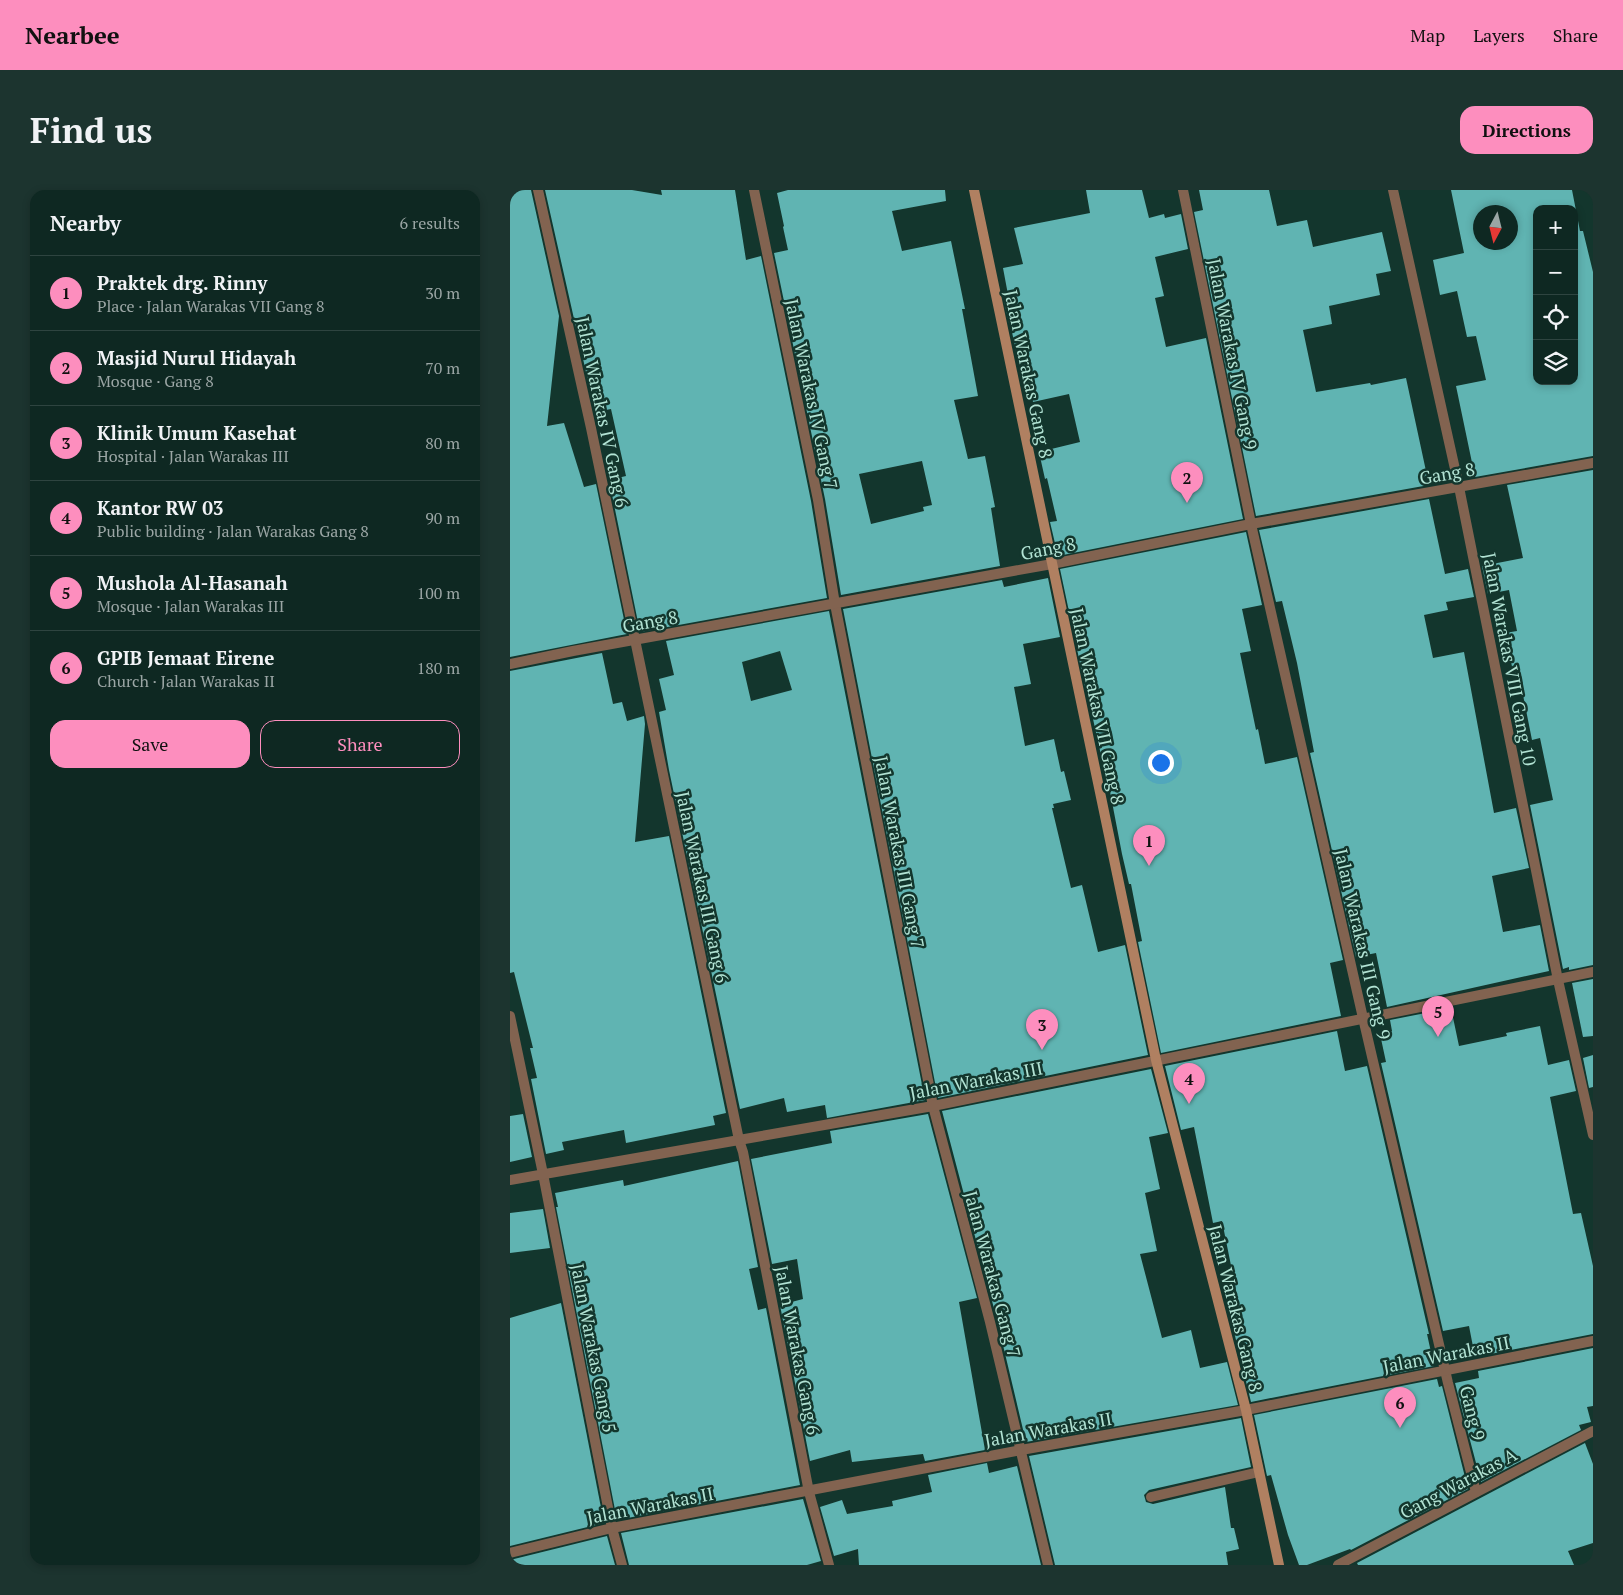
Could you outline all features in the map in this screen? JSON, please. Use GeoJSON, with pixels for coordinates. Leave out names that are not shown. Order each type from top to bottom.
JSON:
{"type":"FeatureCollection","features":[{"type":"Feature","properties":{"kind":"street","name":"Jalan Warakas IV Gang 6"},"geometry":{"type":"LineString","coordinates":[[538,190],[634,640]]}},
{"type":"Feature","properties":{"kind":"street","name":"Jalan Warakas IV Gang 7"},"geometry":{"type":"LineString","coordinates":[[754,190],[818,500],[836,604]]}},
{"type":"Feature","properties":{"kind":"street","name":"Jalan Warakas Gang 8"},"geometry":{"type":"LineString","coordinates":[[974,190],[1052,564]]}},
{"type":"Feature","properties":{"kind":"street","name":"Jalan Warakas IV Gang 9"},"geometry":{"type":"LineString","coordinates":[[1183,190],[1251,524]]}},
{"type":"Feature","properties":{"kind":"street","name":"Jalan Warakas VIII Gang 10"},"geometry":{"type":"LineString","coordinates":[[1392,190],[1459,488],[1558,980],[1593,1135]]}},
{"type":"Feature","properties":{"kind":"street","name":"Gang 8"},"geometry":{"type":"LineString","coordinates":[[510,664],[1052,564],[1251,524],[1593,463]]}},
{"type":"Feature","properties":{"kind":"street","name":"Jalan Warakas III Gang 9"},"geometry":{"type":"LineString","coordinates":[[1251,524],[1363,1018],[1446,1371]]}},
{"type":"Feature","properties":{"kind":"street","name":"Jalan Warakas VII Gang 8"},"geometry":{"type":"LineString","coordinates":[[1052,564],[1156,1060]]}},
{"type":"Feature","properties":{"kind":"street","name":"Jalan Warakas III Gang 7"},"geometry":{"type":"LineString","coordinates":[[836,604],[933,1106]]}},
{"type":"Feature","properties":{"kind":"street","name":"Jalan Warakas III Gang 6"},"geometry":{"type":"LineString","coordinates":[[634,640],[739,1140]]}},
{"type":"Feature","properties":{"kind":"street","name":"Jalan Warakas III"},"geometry":{"type":"LineString","coordinates":[[510,1180],[933,1106],[1593,972]]}},
{"type":"Feature","properties":{"kind":"street","name":"Jalan Warakas Gang 5"},"geometry":{"type":"LineString","coordinates":[[510,1016],[612,1528],[622,1565]]}},
{"type":"Feature","properties":{"kind":"street","name":"Jalan Warakas Gang 8"},"geometry":{"type":"LineString","coordinates":[[1156,1060],[1246,1410],[1279,1565]]}},
{"type":"Feature","properties":{"kind":"street","name":"Jalan Warakas Gang 7"},"geometry":{"type":"LineString","coordinates":[[933,1106],[990,1322],[1048,1565]]}},
{"type":"Feature","properties":{"kind":"street","name":"Jalan Warakas Gang 6"},"geometry":{"type":"LineString","coordinates":[[739,1140],[743,1152],[809,1492],[829,1565]]}},
{"type":"Feature","properties":{"kind":"street","name":"Jalan Warakas II"},"geometry":{"type":"LineString","coordinates":[[510,1553],[612,1528],[1022,1450],[1246,1410],[1593,1341]]}},
{"type":"Feature","properties":{"kind":"street","name":"Gang 9"},"geometry":{"type":"LineString","coordinates":[[1446,1371],[1476,1492]]}},
{"type":"Feature","properties":{"kind":"street","name":"Gang Warakas A"},"geometry":{"type":"LineString","coordinates":[[1338,1565],[1593,1431]]}},
{"type":"Feature","properties":{"kind":"street"},"geometry":{"type":"LineString","coordinates":[[1151,1497],[1259,1472]]}},
{"type":"Feature","properties":{"kind":"building"},"geometry":{"type":"Polygon","coordinates":[[[510,190],[531,190],[559,316],[547,426],[564,423],[584,487],[596,484],[627,634],[510,657],[510,190]]]}},
{"type":"Feature","properties":{"kind":"building"},"geometry":{"type":"Polygon","coordinates":[[[545,190],[632,190],[662,195],[661,190],[735,190],[746,260],[761,256],[811,501],[827,598],[640,632],[609,480],[626,476],[611,409],[595,412],[545,190]]]}},
{"type":"Feature","properties":{"kind":"building"},"geometry":{"type":"Polygon","coordinates":[[[788,190],[945,190],[946,201],[892,211],[902,251],[951,241],[965,309],[962,309],[978,396],[954,400],[968,459],[985,456],[995,507],[991,508],[1000,566],[841,595],[825,499],[774,253],[788,250],[777,193],[788,190]],[[922,461],[859,474],[871,524],[924,511],[923,507],[932,505],[922,461]]]}},
{"type":"Feature","properties":{"kind":"building"},"geometry":{"type":"Polygon","coordinates":[[[1086,190],[1142,190],[1149,218],[1164,214],[1165,218],[1181,214],[1188,249],[1155,257],[1164,296],[1155,298],[1166,347],[1206,338],[1243,519],[1058,556],[1050,522],[1057,521],[1039,452],[1080,442],[1069,394],[1033,402],[1023,359],[1018,360],[1004,301],[1009,300],[1003,268],[1023,264],[1014,228],[1090,213],[1086,190]]]}},
{"type":"Feature","properties":{"kind":"building"},"geometry":{"type":"Polygon","coordinates":[[[1199,190],[1269,190],[1277,226],[1307,220],[1313,247],[1382,232],[1391,271],[1376,274],[1380,295],[1329,306],[1332,324],[1303,330],[1316,392],[1370,383],[1371,385],[1406,378],[1429,485],[1256,516],[1194,212],[1203,210],[1199,190]]]}},
{"type":"Feature","properties":{"kind":"building"},"geometry":{"type":"Polygon","coordinates":[[[1451,190],[1572,190],[1575,205],[1533,205],[1533,385],[1578,385],[1578,221],[1580,231],[1583,231],[1593,272],[1593,456],[1475,477],[1456,386],[1486,380],[1476,336],[1467,337],[1457,291],[1440,295],[1433,260],[1464,253],[1451,190]]]}},
{"type":"Feature","properties":{"kind":"building"},"geometry":{"type":"Polygon","coordinates":[[[1593,470],[1593,965],[1569,970],[1569,967],[1563,969],[1530,805],[1553,800],[1540,738],[1532,740],[1520,680],[1515,681],[1505,633],[1517,631],[1509,590],[1488,594],[1482,566],[1523,558],[1507,485],[1593,470]]]}},
{"type":"Feature","properties":{"kind":"building"},"geometry":{"type":"Polygon","coordinates":[[[1429,499],[1445,574],[1468,569],[1474,597],[1446,602],[1448,610],[1424,615],[1433,658],[1464,652],[1494,813],[1516,808],[1529,868],[1492,876],[1503,932],[1540,925],[1549,971],[1387,1007],[1376,953],[1356,957],[1310,753],[1314,752],[1297,663],[1282,601],[1276,602],[1259,530],[1429,499]]]}},
{"type":"Feature","properties":{"kind":"building"},"geometry":{"type":"Polygon","coordinates":[[[1246,532],[1262,605],[1242,609],[1251,651],[1240,653],[1265,764],[1297,757],[1343,960],[1330,963],[1341,1016],[1161,1053],[1138,942],[1142,941],[1131,884],[1129,884],[1122,854],[1103,755],[1101,755],[1088,701],[1060,569],[1246,532]]]}},
{"type":"Feature","properties":{"kind":"building"},"geometry":{"type":"Polygon","coordinates":[[[1048,578],[1060,637],[1023,644],[1031,684],[1014,687],[1025,746],[1054,739],[1061,772],[1064,771],[1071,800],[1053,804],[1054,808],[1052,808],[1071,888],[1082,885],[1098,952],[1125,945],[1148,1055],[938,1098],[843,609],[1002,580],[1004,587],[1048,578]]]}},
{"type":"Feature","properties":{"kind":"building"},"geometry":{"type":"Polygon","coordinates":[[[829,611],[925,1100],[827,1118],[825,1105],[787,1112],[784,1098],[740,1109],[669,770],[659,712],[666,710],[659,679],[674,675],[666,641],[829,611]],[[780,651],[742,662],[751,701],[792,690],[780,651]]]}},
{"type":"Feature","properties":{"kind":"building"},"geometry":{"type":"Polygon","coordinates":[[[602,653],[613,704],[622,702],[627,721],[644,716],[645,724],[635,842],[669,836],[726,1113],[713,1116],[715,1125],[626,1143],[624,1130],[562,1142],[564,1150],[546,1154],[531,1079],[537,1078],[530,1048],[533,1048],[514,972],[510,973],[510,671],[602,653]]]}},
{"type":"Feature","properties":{"kind":"building"},"geometry":{"type":"Polygon","coordinates":[[[1593,979],[1593,1036],[1583,1037],[1572,983],[1593,979]]]}},
{"type":"Feature","properties":{"kind":"building"},"geometry":{"type":"Polygon","coordinates":[[[1451,1008],[1459,1046],[1507,1036],[1506,1033],[1540,1026],[1548,1065],[1569,1060],[1576,1091],[1550,1097],[1573,1214],[1581,1213],[1593,1266],[1593,1334],[1475,1357],[1469,1326],[1443,1331],[1381,1063],[1386,1062],[1380,1034],[1392,1031],[1390,1020],[1451,1008]]]}},
{"type":"Feature","properties":{"kind":"building"},"geometry":{"type":"Polygon","coordinates":[[[1337,1031],[1345,1071],[1367,1066],[1429,1334],[1427,1334],[1434,1366],[1251,1402],[1228,1307],[1239,1305],[1222,1221],[1213,1223],[1194,1127],[1181,1130],[1165,1066],[1337,1031]]]}},
{"type":"Feature","properties":{"kind":"building"},"geometry":{"type":"Polygon","coordinates":[[[1593,1055],[1593,1087],[1589,1088],[1583,1058],[1593,1055]]]}},
{"type":"Feature","properties":{"kind":"building"},"geometry":{"type":"Polygon","coordinates":[[[1151,1069],[1168,1133],[1149,1137],[1160,1189],[1145,1193],[1157,1251],[1140,1254],[1162,1338],[1191,1330],[1200,1368],[1227,1362],[1238,1405],[1026,1442],[997,1320],[942,1111],[1151,1069]]]}},
{"type":"Feature","properties":{"kind":"building"},"geometry":{"type":"Polygon","coordinates":[[[523,1114],[532,1157],[510,1162],[510,1116],[523,1114]]]}},
{"type":"Feature","properties":{"kind":"building"},"geometry":{"type":"Polygon","coordinates":[[[928,1114],[977,1298],[959,1302],[985,1450],[925,1461],[923,1454],[852,1462],[850,1450],[810,1461],[780,1305],[803,1299],[797,1259],[772,1264],[751,1159],[832,1143],[830,1131],[928,1114]]]}},
{"type":"Feature","properties":{"kind":"building"},"geometry":{"type":"Polygon","coordinates":[[[738,1161],[758,1267],[749,1269],[758,1310],[766,1308],[800,1485],[617,1520],[556,1207],[558,1207],[555,1193],[623,1180],[624,1186],[738,1161]]]}},
{"type":"Feature","properties":{"kind":"building"},"geometry":{"type":"Polygon","coordinates":[[[543,1209],[550,1248],[510,1253],[510,1213],[543,1209]]]}},
{"type":"Feature","properties":{"kind":"building"},"geometry":{"type":"Polygon","coordinates":[[[561,1303],[604,1523],[510,1546],[510,1318],[561,1303]]]}},
{"type":"Feature","properties":{"kind":"building"},"geometry":{"type":"Polygon","coordinates":[[[1593,1348],[1593,1406],[1587,1407],[1591,1422],[1579,1425],[1581,1430],[1481,1482],[1455,1383],[1479,1378],[1478,1371],[1593,1348]]]}},
{"type":"Feature","properties":{"kind":"building"},"geometry":{"type":"Polygon","coordinates":[[[1437,1379],[1439,1387],[1442,1386],[1468,1489],[1351,1550],[1307,1565],[1299,1565],[1288,1535],[1271,1475],[1267,1476],[1254,1415],[1437,1379]]]}},
{"type":"Feature","properties":{"kind":"building"},"geometry":{"type":"Polygon","coordinates":[[[1241,1418],[1251,1467],[1149,1490],[1144,1495],[1146,1502],[1153,1504],[1225,1487],[1231,1528],[1234,1528],[1239,1549],[1226,1552],[1228,1565],[1055,1565],[1029,1456],[1241,1418]]]}},
{"type":"Feature","properties":{"kind":"building"},"geometry":{"type":"Polygon","coordinates":[[[1585,1443],[1593,1464],[1593,1543],[1568,1551],[1574,1565],[1358,1565],[1357,1563],[1585,1443]]]}},
{"type":"Feature","properties":{"kind":"building"},"geometry":{"type":"Polygon","coordinates":[[[987,1463],[989,1473],[1017,1466],[1041,1565],[859,1565],[858,1549],[834,1556],[820,1507],[842,1500],[847,1514],[893,1506],[892,1501],[932,1492],[928,1475],[987,1463]]]}},
{"type":"Feature","properties":{"kind":"building"},"geometry":{"type":"Polygon","coordinates":[[[803,1499],[821,1561],[807,1565],[629,1565],[621,1533],[803,1499]]]}},
{"type":"Feature","properties":{"kind":"building"},"geometry":{"type":"Polygon","coordinates":[[[607,1536],[615,1565],[510,1565],[510,1560],[607,1536]]]}},
{"type":"Feature","properties":{"kind":"place","name":"Masjid Nurul Hidayah"},"geometry":{"type":"Point","coordinates":[1187,503]}},
{"type":"Feature","properties":{"kind":"place","name":"Praktek drg. Rinny"},"geometry":{"type":"Point","coordinates":[1149,866]}},
{"type":"Feature","properties":{"kind":"place","name":"Mushola Al-Hasanah"},"geometry":{"type":"Point","coordinates":[1438,1037]}},
{"type":"Feature","properties":{"kind":"place","name":"Klinik Umum Kasehat"},"geometry":{"type":"Point","coordinates":[1042,1050]}},
{"type":"Feature","properties":{"kind":"place","name":"Kantor RW 03"},"geometry":{"type":"Point","coordinates":[1189,1104]}},
{"type":"Feature","properties":{"kind":"place","name":"GPIB Jemaat Eirene"},"geometry":{"type":"Point","coordinates":[1400,1428]}}]}
